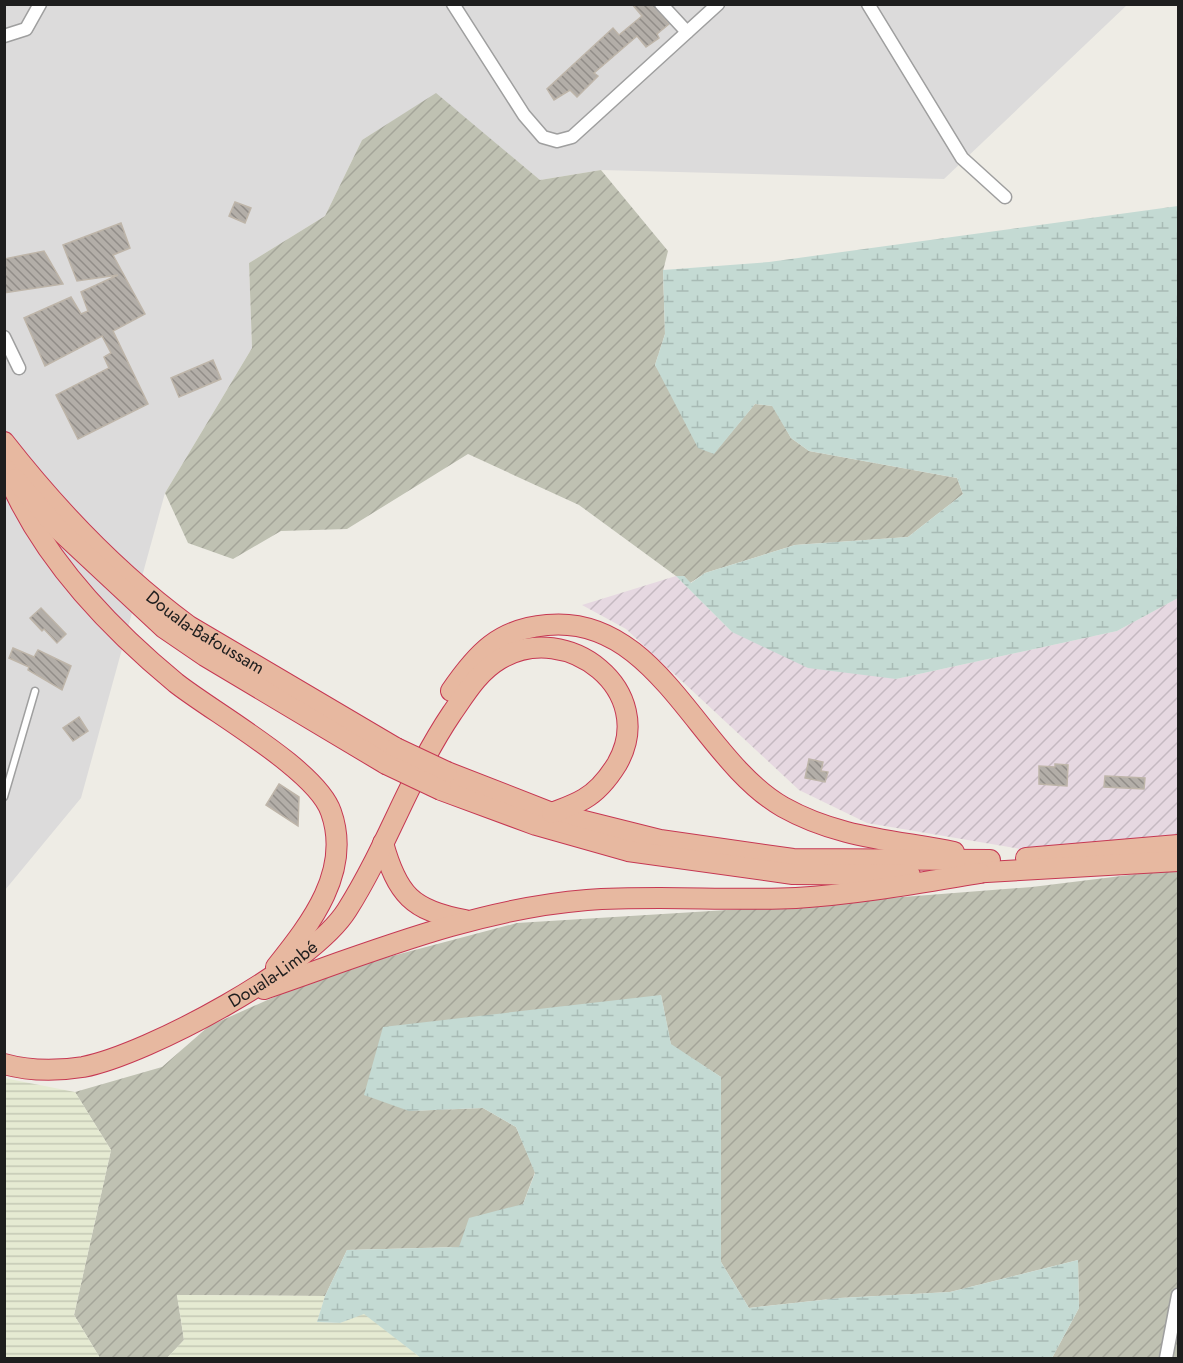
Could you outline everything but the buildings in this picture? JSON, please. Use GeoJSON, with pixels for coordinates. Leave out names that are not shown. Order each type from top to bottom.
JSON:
{"type":"FeatureCollection","features":[{"type":"Feature","properties":{"kind":"highway","name":"Douala-Bafoussam"},"geometry":{"type":"LineString","coordinates":[[4,442],[73,524],[164,608],[391,756]]}},
{"type":"Feature","properties":{"kind":"highway","name":"Douala-Bafoussam"},"geometry":{"type":"LineString","coordinates":[[4,469],[60,531],[164,628],[391,756],[444,782]]}},
{"type":"Feature","properties":{"kind":"highway"},"geometry":{"type":"LineString","coordinates":[[4,469],[17,500],[59,563],[120,633],[178,684],[313,782],[331,811],[338,844],[336,866],[319,906],[268,978]]}},
{"type":"Feature","properties":{"kind":"highway"},"geometry":{"type":"LineString","coordinates":[[434,739],[450,694],[468,667],[495,641],[526,627],[555,624],[582,626],[624,643],[664,682],[750,782],[782,806],[826,826],[867,837],[965,854],[983,867]]}},
{"type":"Feature","properties":{"kind":"highway"},"geometry":{"type":"LineString","coordinates":[[434,739],[474,681],[501,658],[531,647],[555,648],[577,653],[598,667],[617,689],[624,701],[628,718],[627,734],[619,759],[598,788],[584,799],[552,813]]}},
{"type":"Feature","properties":{"kind":"highway","name":"Douala-Limbé"},"geometry":{"type":"LineString","coordinates":[[4,1064],[52,1070],[82,1067],[110,1060],[160,1040],[268,978],[315,946],[347,911],[434,739]]}},
{"type":"Feature","properties":{"kind":"highway"},"geometry":{"type":"LineString","coordinates":[[444,782],[552,813],[660,840],[793,859],[983,867],[1179,861]]}},
{"type":"Feature","properties":{"kind":"highway"},"geometry":{"type":"LineString","coordinates":[[444,782],[594,843],[654,855],[793,874],[904,876],[1179,845]]}},
{"type":"Feature","properties":{"kind":"highway"},"geometry":{"type":"LineString","coordinates":[[383,843],[397,884],[413,901],[437,915],[470,921]]}},
{"type":"Feature","properties":{"kind":"highway"},"geometry":{"type":"LineString","coordinates":[[228,1002],[416,935],[470,921],[587,900],[795,898],[880,890],[983,867]]}},
{"type":"Feature","properties":{"kind":"street"},"geometry":{"type":"LineString","coordinates":[[4,36],[26,29],[40,4]]}},
{"type":"Feature","properties":{"kind":"street"},"geometry":{"type":"LineString","coordinates":[[453,4],[524,115],[543,137],[557,141],[572,137],[718,4]]}},
{"type":"Feature","properties":{"kind":"street"},"geometry":{"type":"LineString","coordinates":[[661,4],[687,32]]}},
{"type":"Feature","properties":{"kind":"street"},"geometry":{"type":"LineString","coordinates":[[868,4],[962,158],[1005,197]]}},
{"type":"Feature","properties":{"kind":"street"},"geometry":{"type":"LineString","coordinates":[[4,337],[20,368]]}},
{"type":"Feature","properties":{"kind":"street"},"geometry":{"type":"LineString","coordinates":[[1166,1359],[1179,1295]]}},
{"type":"Feature","properties":{"kind":"lane"},"geometry":{"type":"LineString","coordinates":[[4,797],[35,691]]}},
{"type":"Feature","properties":{"kind":"shaded area"},"geometry":{"type":"Polygon","coordinates":[[[5,5],[1127,5],[944,179],[601,170],[540,180],[436,94],[362,140],[325,216],[249,263],[252,348],[165,493],[81,798],[5,890],[5,5]]]}},
{"type":"Feature","properties":{"kind":"shaded area"},"geometry":{"type":"Polygon","coordinates":[[[436,93],[540,180],[601,170],[668,251],[663,271],[665,334],[655,365],[714,453],[755,404],[773,406],[791,438],[809,451],[957,478],[963,494],[908,537],[795,545],[705,573],[690,583],[684,576],[676,576],[579,505],[468,454],[347,529],[281,531],[233,559],[188,543],[165,493],[252,348],[249,263],[325,216],[362,140],[436,93]]]}},
{"type":"Feature","properties":{"kind":"shaded area"},"geometry":{"type":"Polygon","coordinates":[[[676,576],[732,632],[896,679],[1117,631],[1178,598],[1178,834],[1021,849],[867,823],[799,790],[626,629],[582,605],[676,576]]]}},
{"type":"Feature","properties":{"kind":"shaded area"},"geometry":{"type":"Polygon","coordinates":[[[1178,869],[1178,1358],[1052,1358],[1079,1308],[1078,1260],[950,1292],[840,1298],[749,1308],[721,1262],[721,1077],[671,1045],[661,995],[409,1111],[483,1108],[516,1127],[535,1172],[523,1204],[507,1210],[459,1247],[347,1250],[325,1296],[177,1295],[184,1340],[167,1358],[100,1358],[74,1315],[111,1150],[75,1092],[162,1067],[209,1026],[328,973],[517,923],[775,907],[1032,887],[1178,869]]]}},
{"type":"Feature","properties":{"kind":"shaded area"},"geometry":{"type":"Polygon","coordinates":[[[4,1078],[75,1092],[111,1150],[74,1315],[100,1358],[5,1358],[4,1078]]]}},
{"type":"Feature","properties":{"kind":"shaded area"},"geometry":{"type":"Polygon","coordinates":[[[177,1295],[325,1296],[317,1322],[340,1323],[364,1313],[421,1358],[167,1358],[184,1340],[177,1295]]]}},
{"type":"Feature","properties":{"kind":"green space"},"geometry":{"type":"Polygon","coordinates":[[[1178,206],[1178,598],[1117,631],[896,679],[808,668],[732,632],[676,576],[684,576],[691,583],[705,573],[795,545],[908,537],[963,494],[957,478],[809,451],[791,438],[772,406],[755,404],[714,454],[698,448],[655,365],[665,334],[663,270],[769,262],[1178,206]]]}},
{"type":"Feature","properties":{"kind":"green space"},"geometry":{"type":"Polygon","coordinates":[[[661,995],[671,1044],[721,1077],[721,1262],[749,1308],[840,1298],[950,1292],[1078,1260],[1079,1308],[1052,1358],[421,1358],[364,1314],[340,1323],[317,1322],[325,1296],[347,1250],[459,1247],[469,1218],[523,1204],[535,1173],[516,1127],[483,1108],[409,1111],[364,1095],[383,1027],[661,995]]]}}]}
